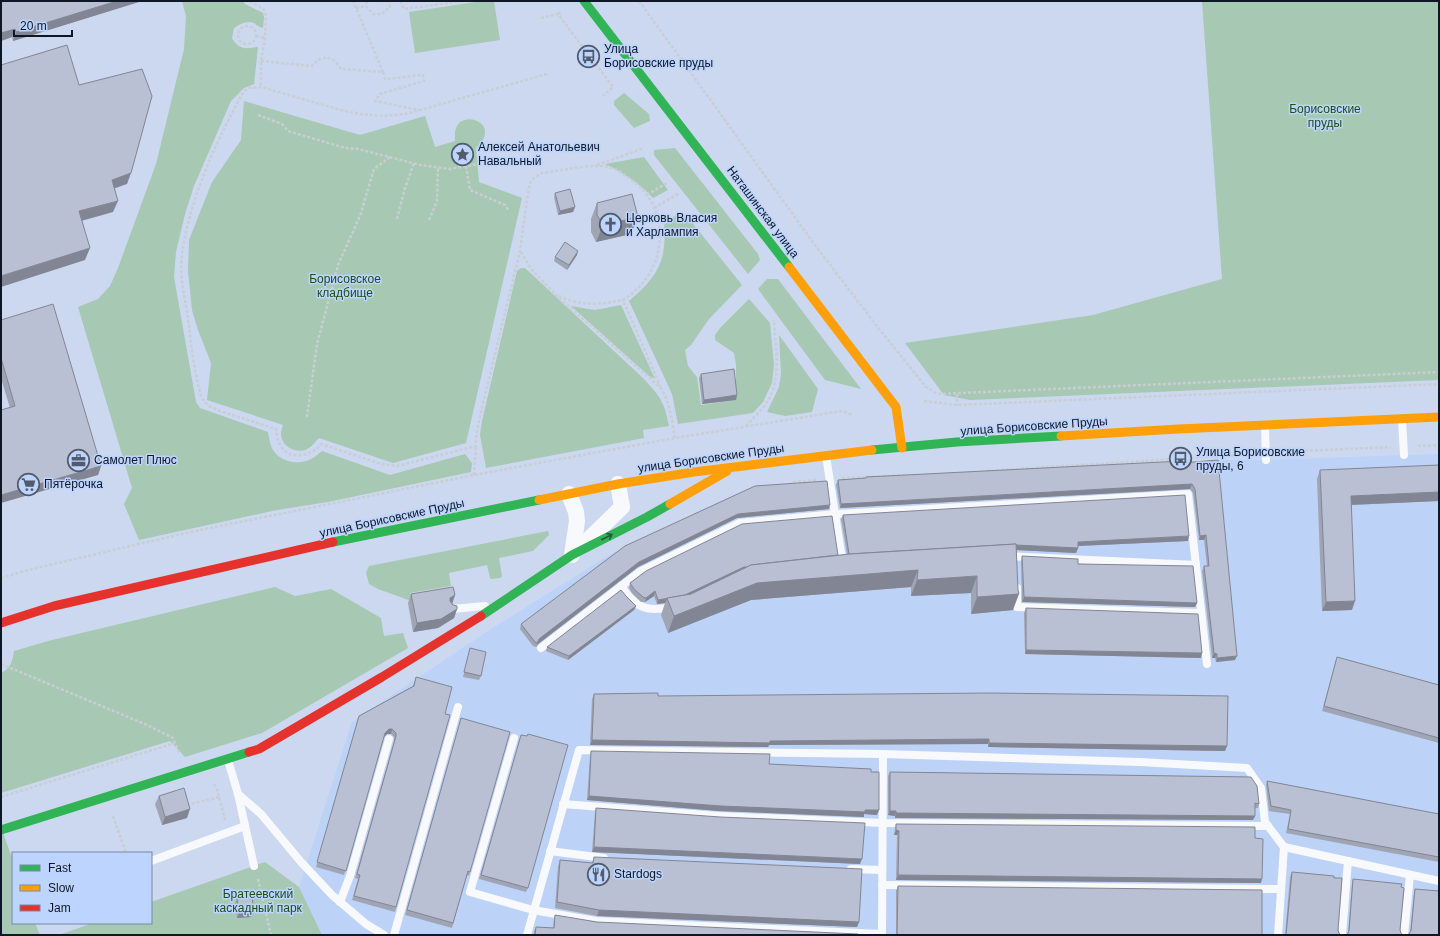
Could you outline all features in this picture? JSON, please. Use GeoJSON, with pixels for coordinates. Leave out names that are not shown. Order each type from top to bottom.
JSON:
{"type":"FeatureCollection","features":[{"type":"Feature","properties":{"kind":"main road","name":"Наташинская улица"},"geometry":{"type":"LineString","coordinates":[[584,1],[687,133],[896,407],[902,448]]}},
{"type":"Feature","properties":{"kind":"main road","name":"улица Борисовские Пруды"},"geometry":{"type":"LineString","coordinates":[[1,622],[54,606],[319,545],[618,484],[735,466],[957,442],[1265,424],[1439,417]]}},
{"type":"Feature","properties":{"kind":"main road"},"geometry":{"type":"LineString","coordinates":[[1,830],[187,771],[228,760],[266,745],[382,677],[500,604],[572,555],[647,517],[735,466]]}},
{"type":"Feature","properties":{"kind":"street"},"geometry":{"type":"LineString","coordinates":[[572,555],[622,507],[618,484]]}},
{"type":"Feature","properties":{"kind":"street"},"geometry":{"type":"LineString","coordinates":[[569,494],[576,512],[572,555]]}},
{"type":"Feature","properties":{"kind":"lane"},"geometry":{"type":"LineString","coordinates":[[1402,418],[1403,451]]}},
{"type":"Feature","properties":{"kind":"lane"},"geometry":{"type":"LineString","coordinates":[[1265,424],[1266,456]]}},
{"type":"Feature","properties":{"kind":"lane"},"geometry":{"type":"LineString","coordinates":[[826,455],[843,565]]}},
{"type":"Feature","properties":{"kind":"lane"},"geometry":{"type":"LineString","coordinates":[[541,648],[640,571],[738,524],[836,514],[1188,494],[1207,664]]}},
{"type":"Feature","properties":{"kind":"lane"},"geometry":{"type":"LineString","coordinates":[[1000,556],[1015,559],[1196,565]]}},
{"type":"Feature","properties":{"kind":"lane"},"geometry":{"type":"LineString","coordinates":[[1016,577],[1017,607],[1201,613]]}},
{"type":"Feature","properties":{"kind":"lane"},"geometry":{"type":"LineString","coordinates":[[621,586],[628,597],[640,607],[658,610],[683,606]]}},
{"type":"Feature","properties":{"kind":"lane"},"geometry":{"type":"LineString","coordinates":[[452,609],[500,604]]}},
{"type":"Feature","properties":{"kind":"lane"},"geometry":{"type":"LineString","coordinates":[[394,935],[458,707]]}},
{"type":"Feature","properties":{"kind":"lane"},"geometry":{"type":"LineString","coordinates":[[514,738],[470,892],[533,910],[596,921],[882,935],[883,754]]}},
{"type":"Feature","properties":{"kind":"lane"},"geometry":{"type":"LineString","coordinates":[[340,902],[350,876],[389,739]]}},
{"type":"Feature","properties":{"kind":"lane"},"geometry":{"type":"LineString","coordinates":[[526,935],[578,750],[883,754],[1140,762],[1247,768],[1261,788],[1265,822],[1284,847],[1439,881]]}},
{"type":"Feature","properties":{"kind":"lane"},"geometry":{"type":"LineString","coordinates":[[228,760],[238,794],[254,866]]}},
{"type":"Feature","properties":{"kind":"lane"},"geometry":{"type":"LineString","coordinates":[[238,794],[261,814],[302,862],[340,902],[366,924],[384,935]]}},
{"type":"Feature","properties":{"kind":"lane"},"geometry":{"type":"LineString","coordinates":[[563,804],[719,816],[883,823],[1268,826]]}},
{"type":"Feature","properties":{"kind":"lane"},"geometry":{"type":"LineString","coordinates":[[152,861],[245,826]]}},
{"type":"Feature","properties":{"kind":"lane"},"geometry":{"type":"LineString","coordinates":[[1278,935],[1284,847]]}},
{"type":"Feature","properties":{"kind":"lane"},"geometry":{"type":"LineString","coordinates":[[550,851],[596,858],[612,858]]}},
{"type":"Feature","properties":{"kind":"lane"},"geometry":{"type":"LineString","coordinates":[[1342,935],[1348,861]]}},
{"type":"Feature","properties":{"kind":"lane"},"geometry":{"type":"LineString","coordinates":[[842,868],[882,870]]}},
{"type":"Feature","properties":{"kind":"lane"},"geometry":{"type":"LineString","coordinates":[[1404,935],[1410,875]]}},
{"type":"Feature","properties":{"kind":"lane"},"geometry":{"type":"LineString","coordinates":[[882,885],[1281,890]]}},
{"type":"Feature","properties":{"kind":"path"},"geometry":{"type":"LineString","coordinates":[[250,1],[264,9],[266,16],[265,38],[261,61],[261,87]]}},
{"type":"Feature","properties":{"kind":"path"},"geometry":{"type":"LineString","coordinates":[[353,1],[385,79],[423,75],[424,81],[380,94],[375,101],[419,110]]}},
{"type":"Feature","properties":{"kind":"path"},"geometry":{"type":"LineString","coordinates":[[366,6],[367,1]]}},
{"type":"Feature","properties":{"kind":"path"},"geometry":{"type":"LineString","coordinates":[[366,6],[373,14],[382,14],[390,7],[389,1]]}},
{"type":"Feature","properties":{"kind":"path"},"geometry":{"type":"LineString","coordinates":[[400,1],[404,9],[465,1]]}},
{"type":"Feature","properties":{"kind":"path"},"geometry":{"type":"LineString","coordinates":[[638,1],[815,245],[876,325],[926,387],[938,394],[1439,372]]}},
{"type":"Feature","properties":{"kind":"path"},"geometry":{"type":"LineString","coordinates":[[356,8],[366,6]]}},
{"type":"Feature","properties":{"kind":"path"},"geometry":{"type":"LineString","coordinates":[[541,18],[558,14],[562,11]]}},
{"type":"Feature","properties":{"kind":"path"},"geometry":{"type":"LineString","coordinates":[[558,14],[613,87],[603,96]]}},
{"type":"Feature","properties":{"kind":"path"},"geometry":{"type":"LineString","coordinates":[[249,26],[255,30],[256,36],[252,42],[245,44],[239,40],[238,33],[242,27],[249,26]]}},
{"type":"Feature","properties":{"kind":"path"},"geometry":{"type":"LineString","coordinates":[[256,36],[265,38]]}},
{"type":"Feature","properties":{"kind":"path"},"geometry":{"type":"LineString","coordinates":[[261,61],[312,66],[318,60],[327,57],[335,61],[341,69],[383,72]]}},
{"type":"Feature","properties":{"kind":"path"},"geometry":{"type":"LineString","coordinates":[[476,446],[397,466],[381,464],[321,444],[316,450],[308,454],[293,455],[287,452],[280,445],[276,429],[209,406],[204,401],[199,384],[182,277],[185,239],[191,212],[201,184],[235,107],[244,91],[249,88],[261,87],[341,110],[381,116],[406,114],[547,74]]}},
{"type":"Feature","properties":{"kind":"path"},"geometry":{"type":"LineString","coordinates":[[258,115],[282,124],[288,131],[345,148],[358,149],[438,168],[450,169],[477,164]]}},
{"type":"Feature","properties":{"kind":"path"},"geometry":{"type":"LineString","coordinates":[[595,166],[644,148]]}},
{"type":"Feature","properties":{"kind":"path"},"geometry":{"type":"LineString","coordinates":[[307,417],[317,344],[338,265],[360,216],[374,170],[390,157]]}},
{"type":"Feature","properties":{"kind":"path"},"geometry":{"type":"LineString","coordinates":[[398,219],[404,191],[414,163]]}},
{"type":"Feature","properties":{"kind":"path"},"geometry":{"type":"LineString","coordinates":[[466,166],[470,190],[505,205],[509,211]]}},
{"type":"Feature","properties":{"kind":"path"},"geometry":{"type":"LineString","coordinates":[[474,475],[476,437],[480,416],[520,251],[530,183],[535,177],[542,173],[595,166],[610,167],[622,173],[641,187],[654,208],[660,230],[660,241],[656,259],[649,276],[634,294],[623,300],[610,303],[585,304],[556,295]]}},
{"type":"Feature","properties":{"kind":"path"},"geometry":{"type":"LineString","coordinates":[[430,220],[437,201],[438,168]]}},
{"type":"Feature","properties":{"kind":"path"},"geometry":{"type":"LineString","coordinates":[[647,195],[668,182]]}},
{"type":"Feature","properties":{"kind":"path"},"geometry":{"type":"LineString","coordinates":[[654,208],[678,194]]}},
{"type":"Feature","properties":{"kind":"path"},"geometry":{"type":"LineString","coordinates":[[520,251],[532,270],[556,295],[661,388]]}},
{"type":"Feature","properties":{"kind":"path"},"geometry":{"type":"LineString","coordinates":[[623,300],[661,388],[666,396],[675,438]]}},
{"type":"Feature","properties":{"kind":"path"},"geometry":{"type":"LineString","coordinates":[[746,427],[766,404],[775,385],[776,365],[774,320]]}},
{"type":"Feature","properties":{"kind":"path"},"geometry":{"type":"LineString","coordinates":[[924,401],[956,405],[1439,384]]}},
{"type":"Feature","properties":{"kind":"path"},"geometry":{"type":"LineString","coordinates":[[956,394],[956,405]]}},
{"type":"Feature","properties":{"kind":"path"},"geometry":{"type":"LineString","coordinates":[[1,578],[28,570],[190,532],[474,475],[675,438],[842,411],[853,415]]}},
{"type":"Feature","properties":{"kind":"path"},"geometry":{"type":"LineString","coordinates":[[983,471],[1266,456],[1403,451],[1439,445]]}},
{"type":"Feature","properties":{"kind":"path"},"geometry":{"type":"LineString","coordinates":[[791,482],[912,475]]}},
{"type":"Feature","properties":{"kind":"path"},"geometry":{"type":"LineString","coordinates":[[1,664],[147,725],[172,738],[187,771]]}},
{"type":"Feature","properties":{"kind":"path"},"geometry":{"type":"LineString","coordinates":[[1,798],[175,743]]}},
{"type":"Feature","properties":{"kind":"path"},"geometry":{"type":"LineString","coordinates":[[183,806],[219,797]]}},
{"type":"Feature","properties":{"kind":"path"},"geometry":{"type":"LineString","coordinates":[[110,809],[126,852]]}},
{"type":"Feature","properties":{"kind":"path"},"geometry":{"type":"LineString","coordinates":[[254,866],[271,935]]}},
{"type":"Feature","properties":{"kind":"shaded area"},"geometry":{"type":"Polygon","coordinates":[[[1439,454],[1439,935],[322,935],[299,887],[352,722],[488,631],[611,554],[754,489],[1218,460],[1266,460],[1439,454]]]}},
{"type":"Feature","properties":{"kind":"green space"},"geometry":{"type":"Polygon","coordinates":[[[182,1],[243,1],[245,4],[263,13],[264,17],[263,28],[254,23],[246,22],[234,28],[232,38],[237,45],[243,48],[258,47],[254,84],[244,88],[231,101],[194,186],[185,214],[176,252],[174,277],[196,402],[200,408],[268,432],[273,450],[284,460],[299,462],[309,460],[322,451],[390,475],[465,454],[472,463],[471,472],[328,502],[277,510],[139,540],[124,504],[132,488],[78,307],[98,299],[110,286],[156,164],[184,49],[186,16],[182,1]]]}},
{"type":"Feature","properties":{"kind":"green space"},"geometry":{"type":"Polygon","coordinates":[[[482,1],[494,1],[500,40],[415,53],[409,12],[482,1]]]}},
{"type":"Feature","properties":{"kind":"green space","name":"Борисовские пруды"},"geometry":{"type":"Polygon","coordinates":[[[1202,1],[1439,1],[1439,380],[970,400],[944,395],[905,343],[1093,315],[1222,279],[1202,1]]]}},
{"type":"Feature","properties":{"kind":"green space"},"geometry":{"type":"Polygon","coordinates":[[[624,93],[649,114],[650,121],[634,128],[614,105],[614,101],[624,93]]]}},
{"type":"Feature","properties":{"kind":"green space","name":"Борисовское кладбище"},"geometry":{"type":"Polygon","coordinates":[[[244,101],[360,135],[425,116],[435,147],[455,141],[455,130],[461,121],[467,119],[473,120],[484,126],[485,132],[483,140],[476,148],[479,182],[522,198],[466,443],[393,463],[319,438],[307,449],[301,451],[289,448],[286,445],[281,435],[283,425],[207,400],[211,363],[192,310],[188,271],[189,240],[212,182],[241,140],[244,101]]]}},
{"type":"Feature","properties":{"kind":"green space"},"geometry":{"type":"Polygon","coordinates":[[[675,148],[758,254],[760,260],[748,274],[654,155],[654,150],[675,148]]]}},
{"type":"Feature","properties":{"kind":"green space"},"geometry":{"type":"Polygon","coordinates":[[[644,157],[668,190],[653,198],[631,179],[605,164],[644,157]]]}},
{"type":"Feature","properties":{"kind":"green space"},"geometry":{"type":"Polygon","coordinates":[[[678,213],[686,215],[742,285],[709,319],[691,345],[685,350],[688,366],[697,377],[701,405],[736,400],[736,365],[734,353],[715,340],[715,335],[720,328],[749,299],[770,323],[774,365],[772,383],[763,402],[753,413],[678,424],[672,394],[629,301],[647,284],[658,268],[664,249],[664,225],[678,213]]]}},
{"type":"Feature","properties":{"kind":"green space"},"geometry":{"type":"Polygon","coordinates":[[[521,268],[525,268],[644,379],[661,400],[669,426],[643,430],[644,438],[486,468],[480,435],[482,421],[517,271],[521,268]]]}},
{"type":"Feature","properties":{"kind":"green space"},"geometry":{"type":"Polygon","coordinates":[[[767,279],[778,279],[861,389],[825,380],[758,289],[767,279]]]}},
{"type":"Feature","properties":{"kind":"green space"},"geometry":{"type":"Polygon","coordinates":[[[621,305],[655,379],[649,376],[571,306],[595,310],[621,305]]]}},
{"type":"Feature","properties":{"kind":"green space"},"geometry":{"type":"Polygon","coordinates":[[[779,335],[818,389],[812,412],[785,416],[767,412],[779,387],[781,373],[779,335]]]}},
{"type":"Feature","properties":{"kind":"green space"},"geometry":{"type":"Polygon","coordinates":[[[548,531],[549,535],[533,551],[499,558],[502,576],[500,578],[490,578],[487,565],[449,573],[451,586],[410,593],[411,601],[378,589],[369,584],[366,573],[369,566],[548,531]]]}},
{"type":"Feature","properties":{"kind":"green space"},"geometry":{"type":"Polygon","coordinates":[[[275,587],[295,596],[331,589],[381,618],[384,636],[403,633],[408,648],[262,733],[185,757],[170,741],[1,793],[1,673],[7,669],[10,664],[14,651],[48,641],[275,587]]]}},
{"type":"Feature","properties":{"kind":"green space"},"geometry":{"type":"Polygon","coordinates":[[[1,827],[12,858],[12,924],[35,924],[40,935],[1,935],[1,827]]]}},
{"type":"Feature","properties":{"kind":"green space","name":"Братеевский каскадный парк"},"geometry":{"type":"Polygon","coordinates":[[[265,862],[299,887],[322,935],[59,935],[90,924],[152,924],[152,902],[265,862]]]}},
{"type":"Feature","properties":{"kind":"building"},"geometry":{"type":"Polygon","coordinates":[[[1,1],[117,1],[16,32],[15,29],[1,33],[1,1]]]}},
{"type":"Feature","properties":{"kind":"building"},"geometry":{"type":"Polygon","coordinates":[[[67,45],[79,85],[142,69],[152,96],[131,173],[112,180],[118,201],[79,211],[90,248],[1,276],[1,65],[67,45]]]}},
{"type":"Feature","properties":{"kind":"building"},"geometry":{"type":"Polygon","coordinates":[[[570,189],[575,207],[560,211],[555,193],[570,189]]]}},
{"type":"Feature","properties":{"kind":"building"},"geometry":{"type":"Polygon","coordinates":[[[632,194],[638,217],[603,225],[597,215],[597,203],[632,194]]]}},
{"type":"Feature","properties":{"kind":"building"},"geometry":{"type":"Polygon","coordinates":[[[565,242],[578,251],[569,265],[555,257],[565,242]]]}},
{"type":"Feature","properties":{"kind":"building"},"geometry":{"type":"Polygon","coordinates":[[[53,304],[101,466],[1,495],[1,410],[15,406],[1,358],[1,320],[53,304]]]}},
{"type":"Feature","properties":{"kind":"building"},"geometry":{"type":"Polygon","coordinates":[[[734,369],[737,395],[704,400],[701,374],[734,369]]]}},
{"type":"Feature","properties":{"kind":"building"},"geometry":{"type":"Polygon","coordinates":[[[1218,460],[1237,656],[1217,658],[1217,654],[1214,653],[1204,566],[1209,566],[1206,535],[1200,536],[1195,489],[1192,484],[841,504],[838,480],[866,477],[1182,461],[1182,463],[1218,460]]]}},
{"type":"Feature","properties":{"kind":"building"},"geometry":{"type":"Polygon","coordinates":[[[1439,465],[1439,492],[1351,496],[1355,601],[1326,602],[1320,470],[1439,465]]]}},
{"type":"Feature","properties":{"kind":"building"},"geometry":{"type":"Polygon","coordinates":[[[827,481],[830,505],[738,514],[639,562],[539,639],[537,643],[521,624],[625,546],[755,486],[827,481]]]}},
{"type":"Feature","properties":{"kind":"building"},"geometry":{"type":"Polygon","coordinates":[[[1185,495],[1189,536],[1078,542],[1078,548],[1016,544],[849,554],[843,515],[1185,495]]]}},
{"type":"Feature","properties":{"kind":"building"},"geometry":{"type":"Polygon","coordinates":[[[832,516],[838,555],[751,565],[685,595],[658,600],[655,591],[646,598],[634,589],[630,583],[646,571],[742,524],[832,516]]]}},
{"type":"Feature","properties":{"kind":"building"},"geometry":{"type":"Polygon","coordinates":[[[1016,544],[1019,594],[977,597],[977,576],[917,580],[918,570],[757,583],[674,616],[667,598],[691,594],[751,565],[850,554],[1016,544]]]}},
{"type":"Feature","properties":{"kind":"building"},"geometry":{"type":"Polygon","coordinates":[[[1022,556],[1078,559],[1078,564],[1193,566],[1197,603],[1024,597],[1022,556]]]}},
{"type":"Feature","properties":{"kind":"building"},"geometry":{"type":"Polygon","coordinates":[[[453,587],[455,595],[450,598],[450,601],[453,605],[457,606],[457,609],[441,619],[417,623],[411,594],[453,587]]]}},
{"type":"Feature","properties":{"kind":"building"},"geometry":{"type":"Polygon","coordinates":[[[621,590],[636,606],[569,656],[547,647],[621,590]]]}},
{"type":"Feature","properties":{"kind":"building"},"geometry":{"type":"Polygon","coordinates":[[[1026,608],[1198,614],[1202,653],[1026,650],[1026,608]]]}},
{"type":"Feature","properties":{"kind":"building"},"geometry":{"type":"Polygon","coordinates":[[[470,648],[486,652],[481,676],[464,672],[470,648]]]}},
{"type":"Feature","properties":{"kind":"building"},"geometry":{"type":"Polygon","coordinates":[[[1337,657],[1439,685],[1439,738],[1324,706],[1337,657]]]}},
{"type":"Feature","properties":{"kind":"building"},"geometry":{"type":"Polygon","coordinates":[[[416,677],[452,687],[445,714],[450,715],[396,907],[354,896],[360,875],[357,874],[396,736],[396,733],[392,729],[389,729],[385,733],[346,871],[317,862],[359,716],[414,686],[416,677]]]}},
{"type":"Feature","properties":{"kind":"building"},"geometry":{"type":"Polygon","coordinates":[[[658,693],[658,696],[990,693],[1228,696],[1227,746],[989,743],[989,739],[770,741],[770,743],[592,740],[594,694],[658,693]]]}},
{"type":"Feature","properties":{"kind":"building"},"geometry":{"type":"Polygon","coordinates":[[[461,718],[510,732],[470,872],[468,871],[453,923],[407,910],[461,718]]]}},
{"type":"Feature","properties":{"kind":"building"},"geometry":{"type":"Polygon","coordinates":[[[528,734],[568,745],[528,888],[481,875],[521,735],[527,736],[528,734]]]}},
{"type":"Feature","properties":{"kind":"building"},"geometry":{"type":"Polygon","coordinates":[[[591,751],[770,754],[769,764],[871,769],[871,772],[879,772],[879,810],[865,810],[865,812],[721,806],[589,796],[591,751]]]}},
{"type":"Feature","properties":{"kind":"building"},"geometry":{"type":"Polygon","coordinates":[[[890,772],[1251,777],[1257,786],[1259,804],[1255,803],[1255,816],[896,813],[896,811],[890,811],[890,772]]]}},
{"type":"Feature","properties":{"kind":"building"},"geometry":{"type":"Polygon","coordinates":[[[1267,781],[1439,814],[1439,857],[1288,829],[1291,810],[1271,806],[1267,781]]]}},
{"type":"Feature","properties":{"kind":"building"},"geometry":{"type":"Polygon","coordinates":[[[184,788],[190,809],[165,817],[159,796],[184,788]]]}},
{"type":"Feature","properties":{"kind":"building"},"geometry":{"type":"Polygon","coordinates":[[[596,808],[720,817],[865,823],[862,859],[594,847],[596,808]]]}},
{"type":"Feature","properties":{"kind":"building"},"geometry":{"type":"Polygon","coordinates":[[[896,824],[1255,827],[1255,838],[1263,839],[1262,879],[898,875],[899,831],[896,830],[896,824]]]}},
{"type":"Feature","properties":{"kind":"building"},"geometry":{"type":"Polygon","coordinates":[[[594,857],[862,869],[859,922],[599,910],[557,902],[560,860],[593,863],[594,857]]]}},
{"type":"Feature","properties":{"kind":"building"},"geometry":{"type":"Polygon","coordinates":[[[1292,872],[1342,878],[1338,930],[1341,935],[1286,935],[1292,872]]]}},
{"type":"Feature","properties":{"kind":"building"},"geometry":{"type":"Polygon","coordinates":[[[1353,879],[1402,884],[1401,887],[1404,888],[1400,930],[1403,935],[1347,935],[1349,931],[1353,879]]]}},
{"type":"Feature","properties":{"kind":"building"},"geometry":{"type":"Polygon","coordinates":[[[898,886],[1262,890],[1262,935],[897,935],[898,886]]]}},
{"type":"Feature","properties":{"kind":"building"},"geometry":{"type":"Polygon","coordinates":[[[1415,889],[1439,891],[1439,935],[1408,935],[1411,931],[1415,889]]]}},
{"type":"Feature","properties":{"kind":"building"},"geometry":{"type":"Polygon","coordinates":[[[252,897],[254,912],[239,914],[237,899],[252,897]]]}},
{"type":"Feature","properties":{"kind":"building"},"geometry":{"type":"Polygon","coordinates":[[[555,915],[597,922],[858,935],[535,935],[536,927],[554,928],[555,915]]]}},
{"type":"Feature","properties":{"kind":"traffic: fast"},"geometry":{"type":"LineString","coordinates":[[584,1],[789,267]]}},
{"type":"Feature","properties":{"kind":"traffic: fast"},"geometry":{"type":"LineString","coordinates":[[872,450],[957,442],[1061,436]]}},
{"type":"Feature","properties":{"kind":"traffic: fast"},"geometry":{"type":"LineString","coordinates":[[333,542],[539,500]]}},
{"type":"Feature","properties":{"kind":"traffic: fast"},"geometry":{"type":"LineString","coordinates":[[481,616],[572,555],[670,504]]}},
{"type":"Feature","properties":{"kind":"traffic: fast"},"geometry":{"type":"LineString","coordinates":[[1,830],[249,752]]}},
{"type":"Feature","properties":{"kind":"traffic: slow"},"geometry":{"type":"LineString","coordinates":[[789,267],[896,407],[902,448]]}},
{"type":"Feature","properties":{"kind":"traffic: slow"},"geometry":{"type":"LineString","coordinates":[[1061,436],[1439,417]]}},
{"type":"Feature","properties":{"kind":"traffic: slow"},"geometry":{"type":"LineString","coordinates":[[539,500],[618,484],[694,472],[872,450]]}},
{"type":"Feature","properties":{"kind":"traffic: slow"},"geometry":{"type":"LineString","coordinates":[[670,504],[727,471]]}},
{"type":"Feature","properties":{"kind":"traffic: jam"},"geometry":{"type":"LineString","coordinates":[[1,623],[54,606],[333,542]]}},
{"type":"Feature","properties":{"kind":"traffic: jam"},"geometry":{"type":"LineString","coordinates":[[249,752],[259,749],[382,677],[481,616]]}},
{"type":"Feature","properties":{"kind":"place","name":"Улица Борисовские пруды"},"geometry":{"type":"Point","coordinates":[589,56]}},
{"type":"Feature","properties":{"kind":"place","name":"Алексей Анатольевич Навальный"},"geometry":{"type":"Point","coordinates":[463,154]}},
{"type":"Feature","properties":{"kind":"place","name":"Церковь Власия и Харлампия"},"geometry":{"type":"Point","coordinates":[611,225]}},
{"type":"Feature","properties":{"kind":"place","name":"Улица Борисовские пруды, 6"},"geometry":{"type":"Point","coordinates":[1180,459]}},
{"type":"Feature","properties":{"kind":"place","name":"Самолет Плюс"},"geometry":{"type":"Point","coordinates":[79,460]}},
{"type":"Feature","properties":{"kind":"place","name":"Пятёрочка"},"geometry":{"type":"Point","coordinates":[29,484]}},
{"type":"Feature","properties":{"kind":"place","name":"Stardogs"},"geometry":{"type":"Point","coordinates":[598,874]}}]}
